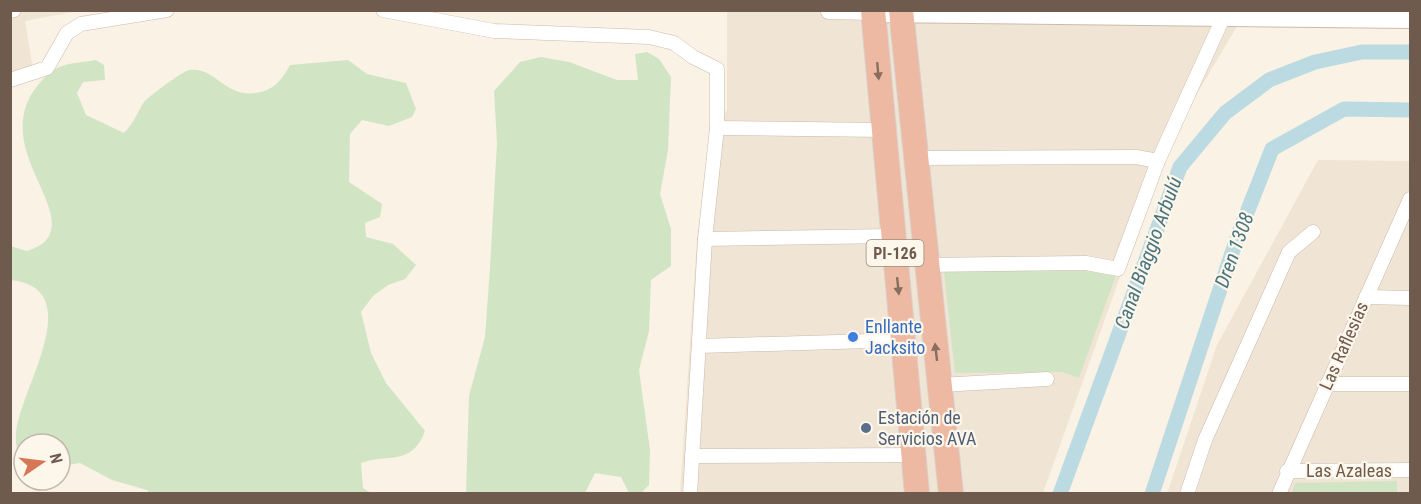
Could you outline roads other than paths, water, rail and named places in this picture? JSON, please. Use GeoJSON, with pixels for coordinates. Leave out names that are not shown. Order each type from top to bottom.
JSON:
{"type":"FeatureCollection","features":[{"type":"Feature","properties":{"kind":"highway","name":"PI-126"},"geometry":{"type":"LineString","coordinates":[[873,12],[917,494]]}},
{"type":"Feature","properties":{"kind":"highway","name":"PI-126"},"geometry":{"type":"LineString","coordinates":[[901,13],[925,265],[951,494]]}},
{"type":"Feature","properties":{"kind":"street"},"geometry":{"type":"LineString","coordinates":[[10,80],[47,68],[67,33],[81,24],[167,10]]}},
{"type":"Feature","properties":{"kind":"street"},"geometry":{"type":"LineString","coordinates":[[383,10],[494,31],[649,37],[674,43],[693,57],[717,69],[717,128],[705,239],[690,494]]}},
{"type":"Feature","properties":{"kind":"street"},"geometry":{"type":"LineString","coordinates":[[828,12],[1410,19]]}},
{"type":"Feature","properties":{"kind":"street"},"geometry":{"type":"LineString","coordinates":[[925,265],[1086,263],[1118,269],[1158,161],[1223,18]]}},
{"type":"Feature","properties":{"kind":"street"},"geometry":{"type":"LineString","coordinates":[[717,128],[883,130]]}},
{"type":"Feature","properties":{"kind":"street"},"geometry":{"type":"LineString","coordinates":[[915,159],[1136,157],[1158,161]]}},
{"type":"Feature","properties":{"kind":"street","name":"Las Raflesias"},"geometry":{"type":"LineString","coordinates":[[1279,494],[1287,471],[1410,199]]}},
{"type":"Feature","properties":{"kind":"street"},"geometry":{"type":"LineString","coordinates":[[1187,494],[1205,440],[1289,252],[1313,232]]}},
{"type":"Feature","properties":{"kind":"street"},"geometry":{"type":"LineString","coordinates":[[705,239],[893,236]]}},
{"type":"Feature","properties":{"kind":"street"},"geometry":{"type":"LineString","coordinates":[[1366,297],[1410,298]]}},
{"type":"Feature","properties":{"kind":"street"},"geometry":{"type":"LineString","coordinates":[[699,346],[904,340]]}},
{"type":"Feature","properties":{"kind":"street"},"geometry":{"type":"LineString","coordinates":[[940,385],[1047,379]]}},
{"type":"Feature","properties":{"kind":"street"},"geometry":{"type":"LineString","coordinates":[[1327,384],[1410,384]]}},
{"type":"Feature","properties":{"kind":"street"},"geometry":{"type":"LineString","coordinates":[[692,456],[914,455]]}},
{"type":"Feature","properties":{"kind":"street","name":"Las Azaleas"},"geometry":{"type":"LineString","coordinates":[[1287,471],[1410,471]]}},
{"type":"Feature","properties":{"kind":"waterway","name":"Canal Biaggio Arbulú"},"geometry":{"type":"LineString","coordinates":[[1060,494],[1180,167],[1225,113],[1269,80],[1315,62],[1362,52],[1410,52]]}},
{"type":"Feature","properties":{"kind":"waterway","name":"Dren 1308"},"geometry":{"type":"LineString","coordinates":[[1152,494],[1237,238],[1272,149],[1344,109],[1410,110]]}},
{"type":"Feature","properties":{"kind":"place","name":"Enllante Jacksito"},"geometry":{"type":"Point","coordinates":[853,337]}},
{"type":"Feature","properties":{"kind":"place","name":"Estación de Servicios AVA"},"geometry":{"type":"Point","coordinates":[866,428]}}]}
